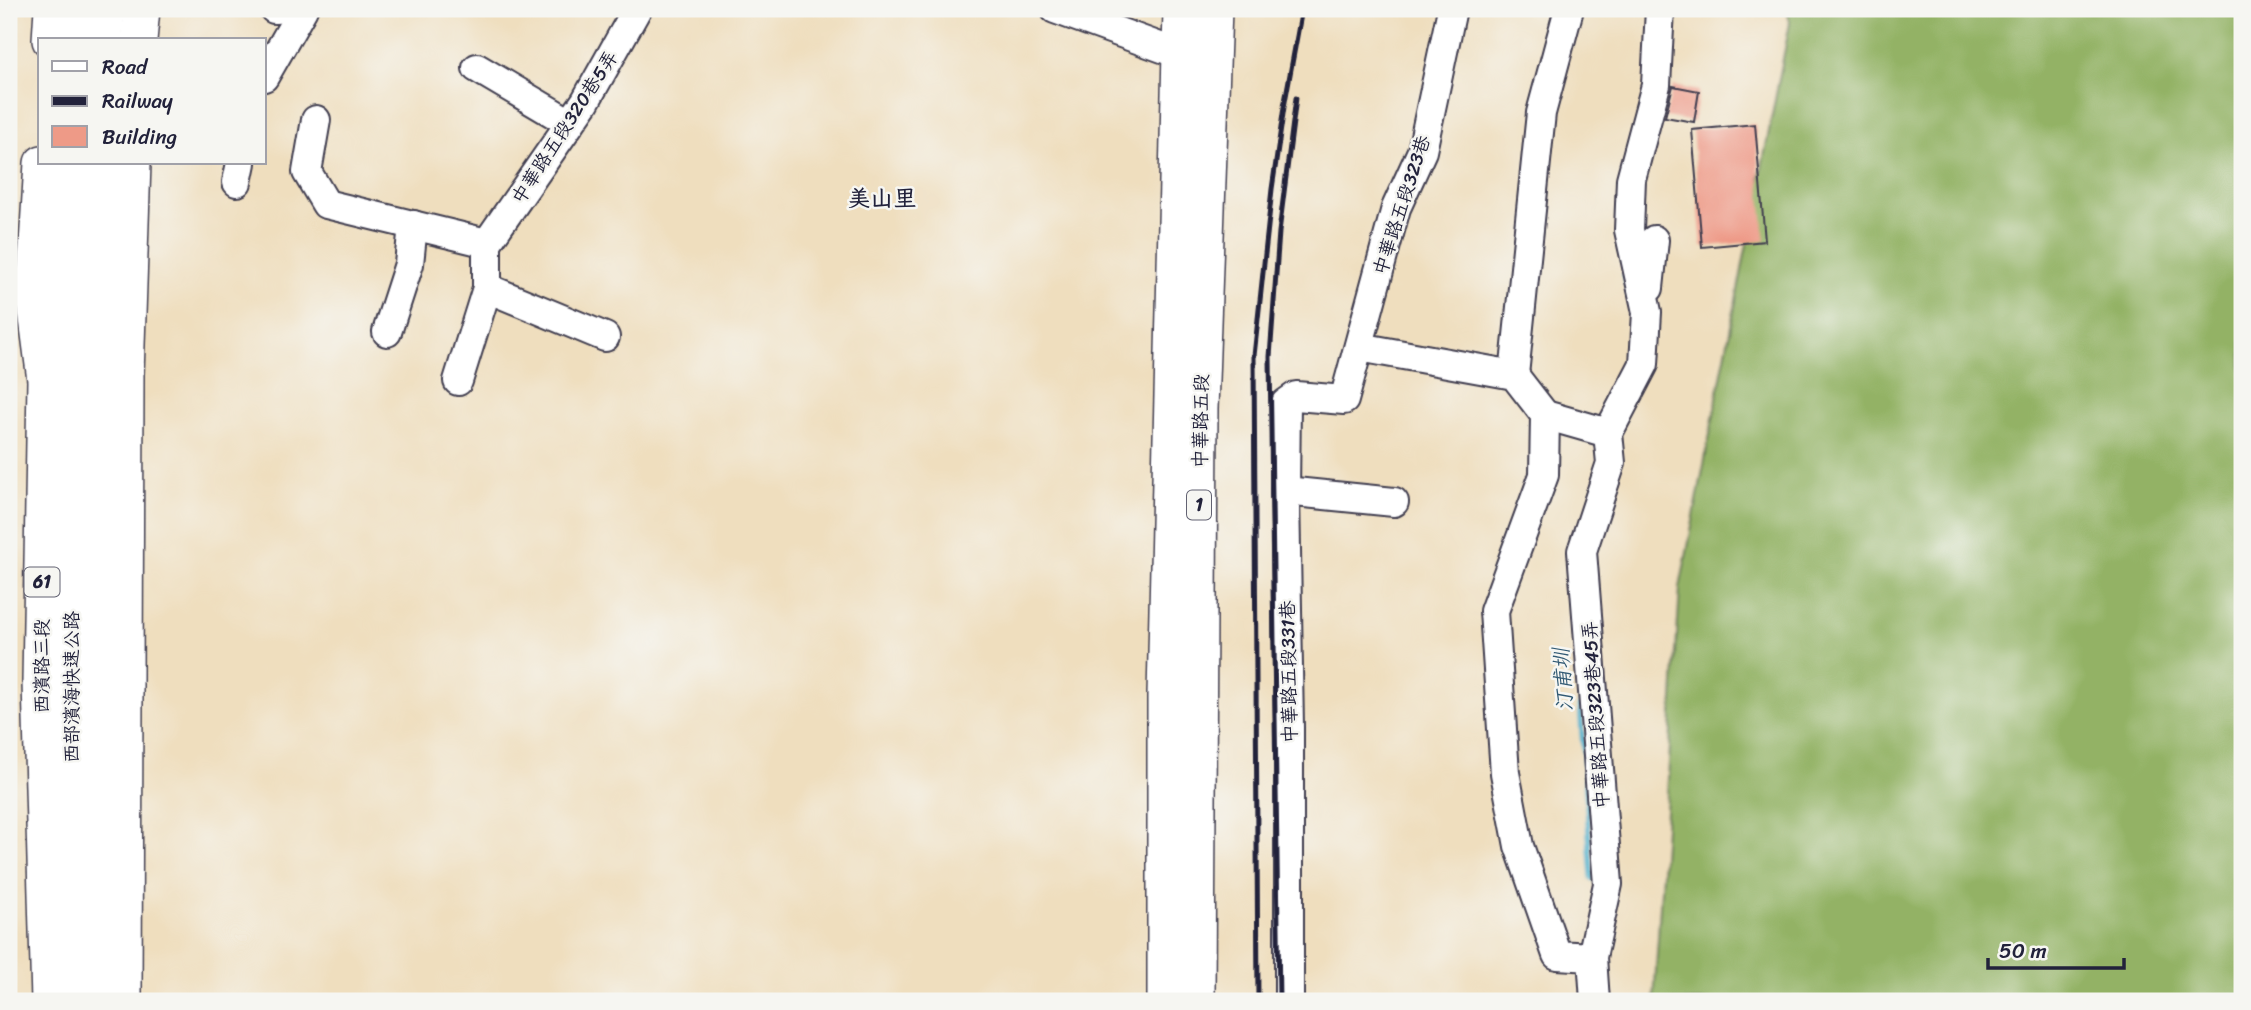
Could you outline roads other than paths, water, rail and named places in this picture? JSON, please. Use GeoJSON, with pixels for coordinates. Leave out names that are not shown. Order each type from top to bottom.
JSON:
{"type":"FeatureCollection","features":[{"type":"Feature","properties":{"kind":"highway"},"geometry":{"type":"LineString","coordinates":[[76,38],[78,9]]}},
{"type":"Feature","properties":{"kind":"highway"},"geometry":{"type":"LineString","coordinates":[[103,38],[106,9]]}},
{"type":"Feature","properties":{"kind":"highway"},"geometry":{"type":"LineString","coordinates":[[112,9],[112,38]]}},
{"type":"Feature","properties":{"kind":"highway"},"geometry":{"type":"LineString","coordinates":[[45,380],[65,164]]}},
{"type":"Feature","properties":{"kind":"highway","name":"西部濱海快速公路"},"geometry":{"type":"LineString","coordinates":[[71,164],[69,390],[74,1001]]}},
{"type":"Feature","properties":{"kind":"highway","name":"西部濱海快速公路"},"geometry":{"type":"LineString","coordinates":[[99,164],[120,1000]]}},
{"type":"Feature","properties":{"kind":"highway"},"geometry":{"type":"LineString","coordinates":[[115,164],[126,375]]}},
{"type":"Feature","properties":{"kind":"main road"},"geometry":{"type":"LineString","coordinates":[[50,38],[52,9]]}},
{"type":"Feature","properties":{"kind":"main road"},"geometry":{"type":"LineString","coordinates":[[139,38],[142,9]]}},
{"type":"Feature","properties":{"kind":"main road","name":"中華路五段"},"geometry":{"type":"LineString","coordinates":[[1165,1001],[1181,695],[1196,54],[1181,9]]}},
{"type":"Feature","properties":{"kind":"main road","name":"中華路五段"},"geometry":{"type":"LineString","coordinates":[[1196,54],[1214,9]]}},
{"type":"Feature","properties":{"kind":"main road","name":"西濱路三段"},"geometry":{"type":"LineString","coordinates":[[42,164],[34,295],[45,380],[40,682],[49,1001]]}},
{"type":"Feature","properties":{"kind":"main road"},"geometry":{"type":"LineString","coordinates":[[120,1000],[126,375],[133,164]]}},
{"type":"Feature","properties":{"kind":"main road","name":"中華路五段"},"geometry":{"type":"LineString","coordinates":[[1181,695],[1197,1001]]}},
{"type":"Feature","properties":{"kind":"lane"},"geometry":{"type":"LineString","coordinates":[[266,74],[303,9]]}},
{"type":"Feature","properties":{"kind":"lane","name":"中華路五段320巷5弄"},"geometry":{"type":"LineString","coordinates":[[487,243],[584,102],[637,9]]}},
{"type":"Feature","properties":{"kind":"lane"},"geometry":{"type":"LineString","coordinates":[[1055,9],[1196,54]]}},
{"type":"Feature","properties":{"kind":"lane","name":"中華路五段323巷"},"geometry":{"type":"LineString","coordinates":[[1344,400],[1396,208],[1422,150],[1452,9]]}},
{"type":"Feature","properties":{"kind":"lane"},"geometry":{"type":"LineString","coordinates":[[1514,374],[1541,113],[1569,9]]}},
{"type":"Feature","properties":{"kind":"lane"},"geometry":{"type":"LineString","coordinates":[[1647,312],[1629,230],[1630,179],[1656,85],[1660,9]]}},
{"type":"Feature","properties":{"kind":"lane"},"geometry":{"type":"LineString","coordinates":[[477,68],[570,122]]}},
{"type":"Feature","properties":{"kind":"lane"},"geometry":{"type":"LineString","coordinates":[[317,120],[307,172],[326,204],[487,243],[487,288],[458,381]]}},
{"type":"Feature","properties":{"kind":"lane"},"geometry":{"type":"LineString","coordinates":[[387,332],[410,264],[413,225]]}},
{"type":"Feature","properties":{"kind":"lane"},"geometry":{"type":"LineString","coordinates":[[1359,346],[1514,374],[1545,415],[1608,433],[1644,364],[1654,240]]}},
{"type":"Feature","properties":{"kind":"lane"},"geometry":{"type":"LineString","coordinates":[[487,288],[605,337]]}},
{"type":"Feature","properties":{"kind":"lane","name":"中華路五段331巷"},"geometry":{"type":"LineString","coordinates":[[1289,1001],[1286,403],[1296,396],[1344,400]]}},
{"type":"Feature","properties":{"kind":"lane"},"geometry":{"type":"LineString","coordinates":[[1545,415],[1544,475],[1494,611],[1505,773],[1520,846],[1557,956],[1592,957]]}},
{"type":"Feature","properties":{"kind":"lane","name":"中華路五段323巷45弄"},"geometry":{"type":"LineString","coordinates":[[1595,1001],[1592,957],[1608,884],[1582,551],[1611,463],[1608,433]]}},
{"type":"Feature","properties":{"kind":"lane"},"geometry":{"type":"LineString","coordinates":[[1285,491],[1394,502]]}},
{"type":"Feature","properties":{"kind":"waterway","name":"汀甫圳"},"geometry":{"type":"LineString","coordinates":[[1624,276],[1630,297]]}},
{"type":"Feature","properties":{"kind":"waterway","name":"汀甫圳"},"geometry":{"type":"LineString","coordinates":[[1580,705],[1592,879]]}},
{"type":"Feature","properties":{"kind":"railway"},"geometry":{"type":"LineString","coordinates":[[1258,1001],[1254,356],[1272,189],[1302,9]]}},
{"type":"Feature","properties":{"kind":"railway"},"geometry":{"type":"LineString","coordinates":[[1279,1001],[1270,357],[1279,232],[1296,98]]}},
{"type":"Feature","properties":{"kind":"district","name":"美山里"},"geometry":{"type":"Point","coordinates":[882,198]}}]}
